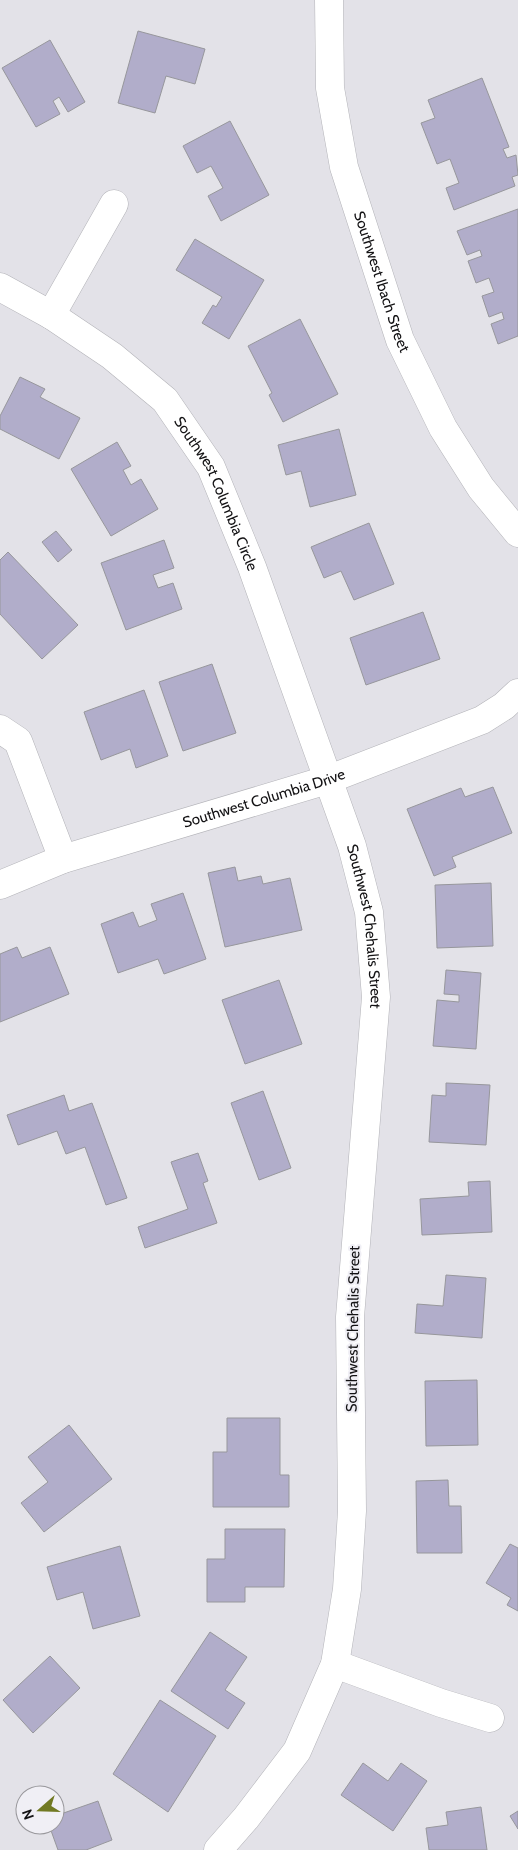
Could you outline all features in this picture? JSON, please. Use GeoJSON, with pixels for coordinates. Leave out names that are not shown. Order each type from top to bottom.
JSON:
{"type":"FeatureCollection","features":[{"type":"Feature","properties":{"kind":"street","name":"Southwest Ibach Street"},"geometry":{"type":"LineString","coordinates":[[329,0],[330,88],[344,167],[400,340],[443,428],[481,488],[518,533]]}},
{"type":"Feature","properties":{"kind":"street"},"geometry":{"type":"LineString","coordinates":[[52,314],[114,204]]}},
{"type":"Feature","properties":{"kind":"street","name":"Southwest Columbia Circle"},"geometry":{"type":"LineString","coordinates":[[0,286],[52,314],[112,356],[165,400],[211,467],[252,567],[327,780]]}},
{"type":"Feature","properties":{"kind":"street","name":"Southwest Columbia Drive"},"geometry":{"type":"LineString","coordinates":[[0,885],[63,859],[327,780],[482,720],[504,706],[518,692]]}},
{"type":"Feature","properties":{"kind":"street"},"geometry":{"type":"LineString","coordinates":[[0,729],[18,741],[63,859]]}},
{"type":"Feature","properties":{"kind":"street","name":"Southwest Chehalis Street"},"geometry":{"type":"LineString","coordinates":[[218,1850],[246,1818],[297,1751],[335,1664],[347,1589],[352,1511],[350,1317],[376,997],[369,912],[352,846],[327,780]]}},
{"type":"Feature","properties":{"kind":"street"},"geometry":{"type":"LineString","coordinates":[[335,1664],[441,1704],[490,1718]]}},
{"type":"Feature","properties":{"kind":"building"},"geometry":{"type":"Polygon","coordinates":[[[138,31],[205,49],[195,84],[166,76],[155,113],[118,103],[138,31]]]}},
{"type":"Feature","properties":{"kind":"building"},"geometry":{"type":"Polygon","coordinates":[[[50,40],[85,102],[68,112],[59,97],[53,101],[60,114],[36,127],[2,68],[50,40]]]}},
{"type":"Feature","properties":{"kind":"building"},"geometry":{"type":"Polygon","coordinates":[[[482,78],[509,147],[503,149],[507,158],[516,155],[518,175],[512,177],[515,186],[454,210],[446,188],[459,183],[450,159],[437,164],[421,123],[435,118],[428,100],[482,78]]]}},
{"type":"Feature","properties":{"kind":"building"},"geometry":{"type":"Polygon","coordinates":[[[230,121],[269,195],[221,221],[208,196],[223,188],[211,166],[197,173],[183,146],[230,121]]]}},
{"type":"Feature","properties":{"kind":"building"},"geometry":{"type":"Polygon","coordinates":[[[518,209],[518,336],[498,344],[491,324],[504,319],[502,312],[489,317],[482,296],[494,292],[489,278],[476,283],[468,261],[482,256],[480,250],[467,255],[457,231],[518,209]]]}},
{"type":"Feature","properties":{"kind":"building"},"geometry":{"type":"Polygon","coordinates":[[[195,239],[264,280],[229,339],[202,323],[213,305],[216,307],[222,297],[176,270],[195,239]]]}},
{"type":"Feature","properties":{"kind":"building"},"geometry":{"type":"Polygon","coordinates":[[[300,319],[338,394],[283,422],[269,395],[272,393],[248,346],[300,319]]]}},
{"type":"Feature","properties":{"kind":"building"},"geometry":{"type":"Polygon","coordinates":[[[20,377],[45,389],[40,397],[80,418],[59,459],[0,429],[0,416],[20,377]]]}},
{"type":"Feature","properties":{"kind":"building"},"geometry":{"type":"Polygon","coordinates":[[[339,429],[356,495],[310,507],[301,471],[286,475],[278,445],[339,429]]]}},
{"type":"Feature","properties":{"kind":"building"},"geometry":{"type":"Polygon","coordinates":[[[117,442],[131,466],[123,470],[131,485],[141,479],[158,509],[111,536],[71,469],[117,442]]]}},
{"type":"Feature","properties":{"kind":"building"},"geometry":{"type":"Polygon","coordinates":[[[369,523],[394,584],[354,600],[341,571],[324,578],[311,547],[369,523]]]}},
{"type":"Feature","properties":{"kind":"building"},"geometry":{"type":"Polygon","coordinates":[[[56,531],[72,550],[58,562],[42,542],[56,531]]]}},
{"type":"Feature","properties":{"kind":"building"},"geometry":{"type":"Polygon","coordinates":[[[164,540],[174,568],[153,575],[158,588],[173,583],[182,609],[126,630],[101,563],[164,540]]]}},
{"type":"Feature","properties":{"kind":"building"},"geometry":{"type":"Polygon","coordinates":[[[8,552],[78,625],[42,659],[0,614],[0,560],[8,552]]]}},
{"type":"Feature","properties":{"kind":"building"},"geometry":{"type":"Polygon","coordinates":[[[423,612],[440,659],[366,685],[350,638],[423,612]]]}},
{"type":"Feature","properties":{"kind":"building"},"geometry":{"type":"Polygon","coordinates":[[[212,664],[236,733],[183,751],[159,682],[212,664]]]}},
{"type":"Feature","properties":{"kind":"building"},"geometry":{"type":"Polygon","coordinates":[[[144,690],[168,756],[136,768],[130,749],[101,760],[84,712],[144,690]]]}},
{"type":"Feature","properties":{"kind":"building"},"geometry":{"type":"Polygon","coordinates":[[[493,787],[512,833],[452,857],[456,867],[434,876],[407,809],[461,788],[465,797],[493,787]]]}},
{"type":"Feature","properties":{"kind":"building"},"geometry":{"type":"Polygon","coordinates":[[[235,867],[238,881],[261,876],[263,884],[290,878],[302,930],[225,947],[208,873],[235,867]]]}},
{"type":"Feature","properties":{"kind":"building"},"geometry":{"type":"Polygon","coordinates":[[[491,883],[493,946],[437,948],[435,885],[491,883]]]}},
{"type":"Feature","properties":{"kind":"building"},"geometry":{"type":"Polygon","coordinates":[[[183,893],[206,959],[164,974],[158,959],[118,973],[101,924],[133,912],[139,927],[157,920],[151,904],[183,893]]]}},
{"type":"Feature","properties":{"kind":"building"},"geometry":{"type":"Polygon","coordinates":[[[17,947],[22,958],[50,947],[69,994],[0,1022],[0,954],[17,947]]]}},
{"type":"Feature","properties":{"kind":"building"},"geometry":{"type":"Polygon","coordinates":[[[446,970],[481,973],[476,1049],[433,1046],[437,1000],[459,1002],[459,995],[444,994],[446,970]]]}},
{"type":"Feature","properties":{"kind":"building"},"geometry":{"type":"Polygon","coordinates":[[[279,980],[302,1044],[245,1064],[222,1000],[279,980]]]}},
{"type":"Feature","properties":{"kind":"building"},"geometry":{"type":"Polygon","coordinates":[[[446,1083],[490,1085],[486,1145],[429,1142],[432,1095],[446,1096],[446,1083]]]}},
{"type":"Feature","properties":{"kind":"building"},"geometry":{"type":"Polygon","coordinates":[[[263,1091],[291,1168],[259,1180],[231,1103],[263,1091]]]}},
{"type":"Feature","properties":{"kind":"building"},"geometry":{"type":"Polygon","coordinates":[[[64,1095],[69,1111],[92,1103],[127,1198],[106,1205],[85,1147],[66,1154],[57,1131],[18,1145],[7,1115],[64,1095]]]}},
{"type":"Feature","properties":{"kind":"building"},"geometry":{"type":"Polygon","coordinates":[[[198,1153],[208,1181],[203,1183],[217,1223],[145,1248],[138,1227],[188,1209],[171,1162],[198,1153]]]}},
{"type":"Feature","properties":{"kind":"building"},"geometry":{"type":"Polygon","coordinates":[[[490,1181],[492,1232],[422,1235],[420,1199],[469,1196],[468,1182],[490,1181]]]}},
{"type":"Feature","properties":{"kind":"building"},"geometry":{"type":"Polygon","coordinates":[[[446,1275],[486,1278],[482,1338],[415,1333],[417,1304],[443,1306],[446,1275]]]}},
{"type":"Feature","properties":{"kind":"building"},"geometry":{"type":"Polygon","coordinates":[[[477,1380],[478,1445],[426,1446],[425,1381],[477,1380]]]}},
{"type":"Feature","properties":{"kind":"building"},"geometry":{"type":"Polygon","coordinates":[[[227,1418],[280,1418],[280,1475],[289,1475],[289,1507],[213,1507],[213,1452],[227,1452],[227,1418]]]}},
{"type":"Feature","properties":{"kind":"building"},"geometry":{"type":"Polygon","coordinates":[[[69,1425],[112,1479],[44,1532],[21,1503],[48,1482],[28,1457],[69,1425]]]}},
{"type":"Feature","properties":{"kind":"building"},"geometry":{"type":"Polygon","coordinates":[[[448,1480],[449,1506],[461,1506],[462,1553],[417,1553],[416,1481],[448,1480]]]}},
{"type":"Feature","properties":{"kind":"building"},"geometry":{"type":"Polygon","coordinates":[[[225,1529],[285,1529],[284,1587],[245,1587],[245,1602],[207,1602],[207,1559],[225,1559],[225,1529]]]}},
{"type":"Feature","properties":{"kind":"building"},"geometry":{"type":"Polygon","coordinates":[[[510,1544],[518,1548],[518,1611],[507,1605],[511,1598],[486,1583],[510,1544]]]}},
{"type":"Feature","properties":{"kind":"building"},"geometry":{"type":"Polygon","coordinates":[[[120,1546],[140,1616],[93,1629],[83,1592],[57,1600],[47,1567],[120,1546]]]}},
{"type":"Feature","properties":{"kind":"building"},"geometry":{"type":"Polygon","coordinates":[[[210,1632],[247,1657],[225,1690],[245,1703],[228,1729],[171,1691],[210,1632]]]}},
{"type":"Feature","properties":{"kind":"building"},"geometry":{"type":"Polygon","coordinates":[[[50,1656],[80,1688],[33,1733],[3,1700],[50,1656]]]}},
{"type":"Feature","properties":{"kind":"building"},"geometry":{"type":"Polygon","coordinates":[[[160,1700],[216,1736],[168,1812],[113,1774],[160,1700]]]}},
{"type":"Feature","properties":{"kind":"building"},"geometry":{"type":"Polygon","coordinates":[[[363,1763],[388,1781],[401,1763],[427,1781],[393,1831],[341,1795],[363,1763]]]}},
{"type":"Feature","properties":{"kind":"building"},"geometry":{"type":"Polygon","coordinates":[[[98,1801],[112,1840],[86,1850],[58,1850],[53,1835],[65,1835],[65,1813],[98,1801]]]}},
{"type":"Feature","properties":{"kind":"building"},"geometry":{"type":"Polygon","coordinates":[[[481,1807],[487,1850],[429,1850],[426,1828],[448,1825],[446,1812],[481,1807]]]}},
{"type":"Feature","properties":{"kind":"building"},"geometry":{"type":"Polygon","coordinates":[[[518,1811],[518,1829],[510,1816],[518,1811]]]}}]}
